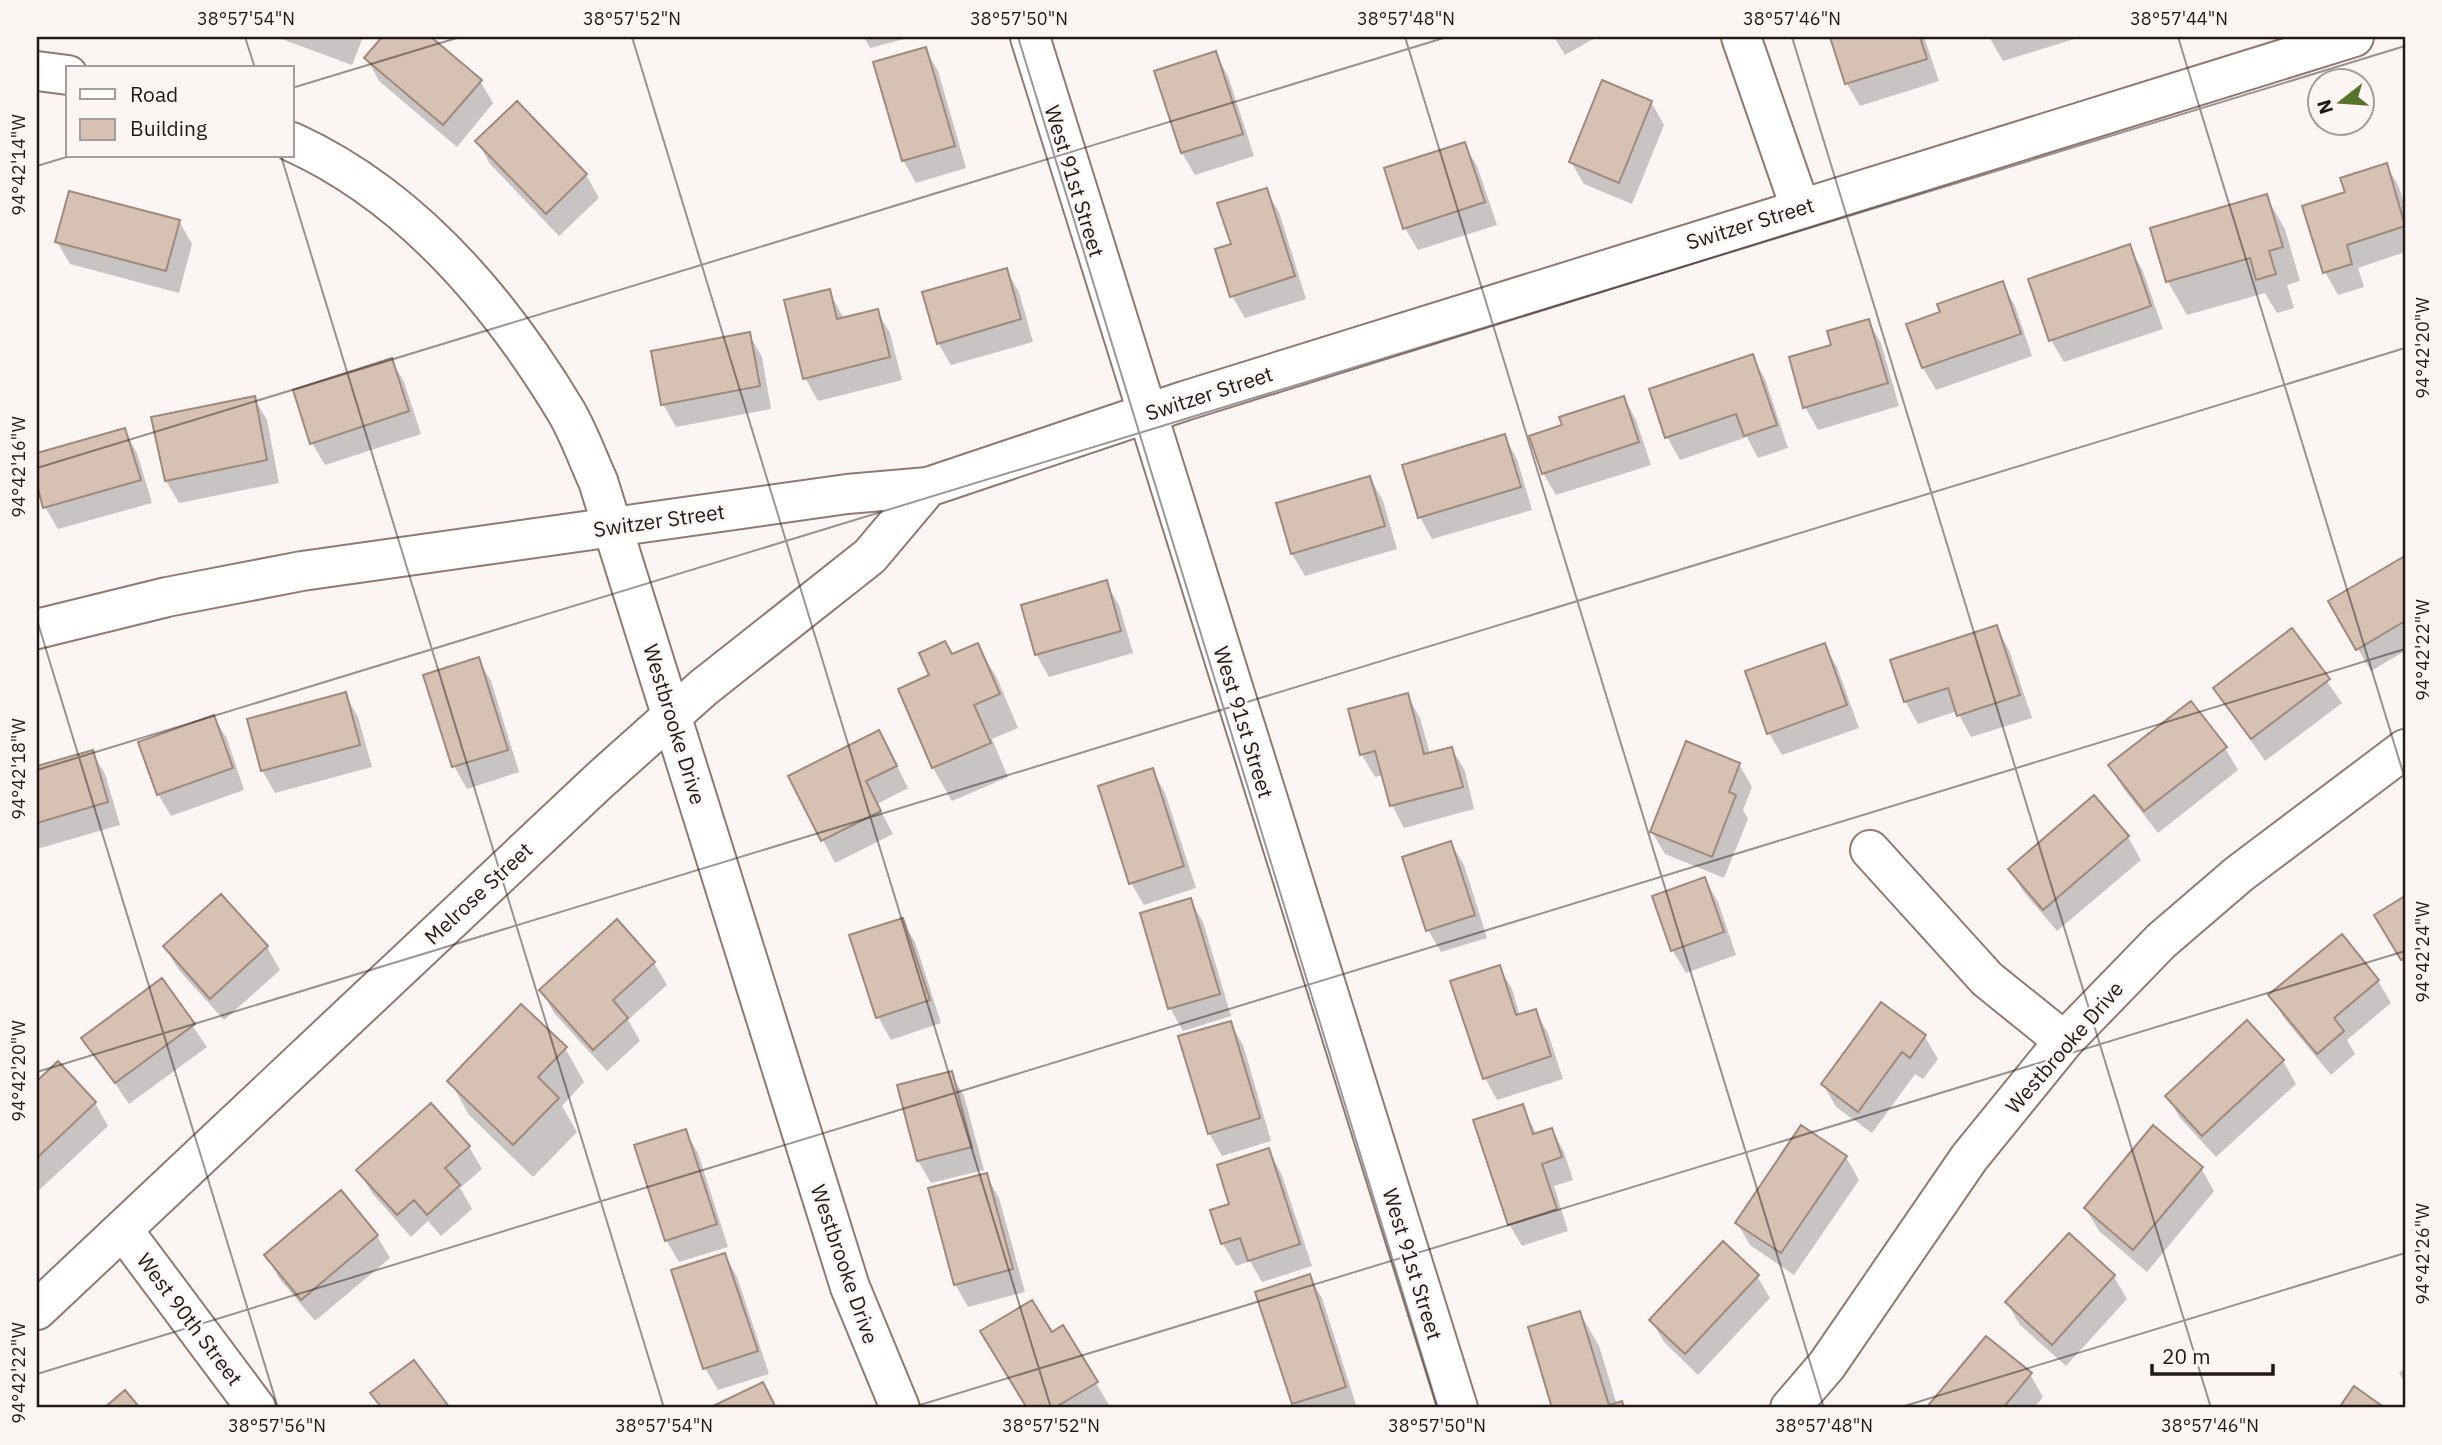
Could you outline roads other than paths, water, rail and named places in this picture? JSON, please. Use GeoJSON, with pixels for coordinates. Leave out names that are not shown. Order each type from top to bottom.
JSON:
{"type":"FeatureCollection","features":[{"type":"Feature","properties":{"kind":"street","name":"West 91st Street"},"geometry":{"type":"LineString","coordinates":[[1030,37],[1458,1408]]}},
{"type":"Feature","properties":{"kind":"street"},"geometry":{"type":"LineString","coordinates":[[1741,37],[1800,207]]}},
{"type":"Feature","properties":{"kind":"street","name":"Switzer Street"},"geometry":{"type":"LineString","coordinates":[[37,629],[167,597],[302,571],[847,494],[928,487],[1147,413],[1800,207],[2354,37]]}},
{"type":"Feature","properties":{"kind":"street"},"geometry":{"type":"LineString","coordinates":[[37,71],[66,75]]}},
{"type":"Feature","properties":{"kind":"street","name":"Westbrooke Drive"},"geometry":{"type":"LineString","coordinates":[[294,143],[312,151],[390,202],[459,265],[516,334],[568,415],[598,481],[613,527],[850,1287],[890,1392],[900,1408]]}},
{"type":"Feature","properties":{"kind":"street","name":"Melrose Street"},"geometry":{"type":"LineString","coordinates":[[37,1310],[600,779],[703,688],[870,556],[928,487]]}},
{"type":"Feature","properties":{"kind":"street","name":"Westbrooke Drive"},"geometry":{"type":"LineString","coordinates":[[1790,1408],[1827,1364],[1945,1191],[2064,1041],[2161,941],[2239,874],[2405,749]]}},
{"type":"Feature","properties":{"kind":"street"},"geometry":{"type":"LineString","coordinates":[[1870,850],[1987,979],[2064,1041]]}},
{"type":"Feature","properties":{"kind":"street","name":"West 90th Street"},"geometry":{"type":"LineString","coordinates":[[123,1230],[256,1408]]}}]}
